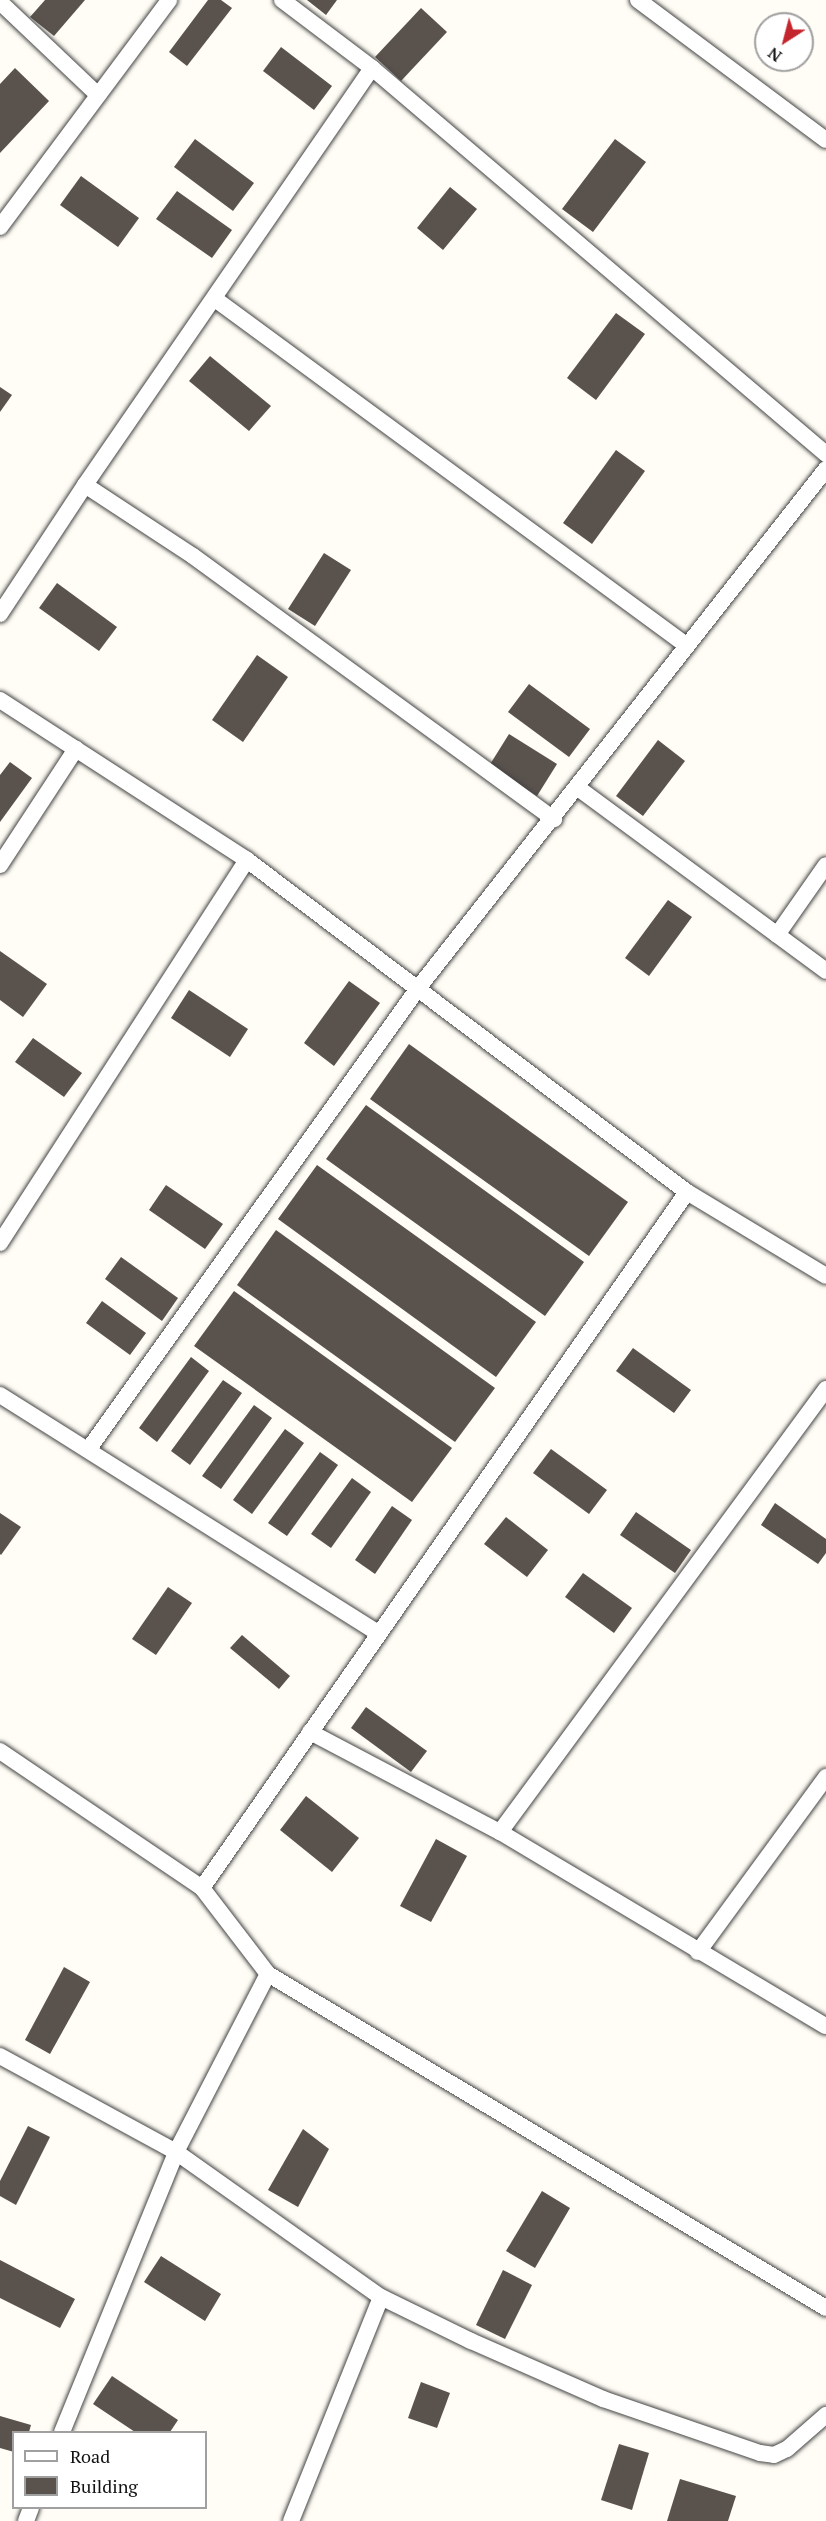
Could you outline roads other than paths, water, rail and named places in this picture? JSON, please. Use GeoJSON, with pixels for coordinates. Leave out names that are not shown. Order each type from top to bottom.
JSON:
{"type":"FeatureCollection","features":[{"type":"Feature","properties":{"kind":"street"},"geometry":{"type":"LineString","coordinates":[[0,227],[169,0]]}},
{"type":"Feature","properties":{"kind":"street"},"geometry":{"type":"LineString","coordinates":[[282,0],[372,68],[826,454]]}},
{"type":"Feature","properties":{"kind":"street"},"geometry":{"type":"LineString","coordinates":[[638,0],[826,140]]}},
{"type":"Feature","properties":{"kind":"street"},"geometry":{"type":"LineString","coordinates":[[0,2],[98,95]]}},
{"type":"Feature","properties":{"kind":"street"},"geometry":{"type":"LineString","coordinates":[[0,614],[372,68]]}},
{"type":"Feature","properties":{"kind":"street"},"geometry":{"type":"LineString","coordinates":[[214,299],[686,645]]}},
{"type":"Feature","properties":{"kind":"street"},"geometry":{"type":"LineString","coordinates":[[88,1450],[419,987],[554,819],[686,645],[826,470]]}},
{"type":"Feature","properties":{"kind":"street"},"geometry":{"type":"LineString","coordinates":[[86,485],[193,556],[554,819]]}},
{"type":"Feature","properties":{"kind":"street"},"geometry":{"type":"LineString","coordinates":[[0,700],[248,860],[419,987],[687,1192],[826,1276]]}},
{"type":"Feature","properties":{"kind":"street"},"geometry":{"type":"LineString","coordinates":[[0,865],[76,749]]}},
{"type":"Feature","properties":{"kind":"street"},"geometry":{"type":"LineString","coordinates":[[578,788],[826,971]]}},
{"type":"Feature","properties":{"kind":"street"},"geometry":{"type":"LineString","coordinates":[[0,1243],[248,860]]}},
{"type":"Feature","properties":{"kind":"street"},"geometry":{"type":"LineString","coordinates":[[777,935],[826,865]]}},
{"type":"Feature","properties":{"kind":"street"},"geometry":{"type":"LineString","coordinates":[[202,1888],[377,1632],[687,1192]]}},
{"type":"Feature","properties":{"kind":"street"},"geometry":{"type":"LineString","coordinates":[[500,1832],[826,1389]]}},
{"type":"Feature","properties":{"kind":"street"},"geometry":{"type":"LineString","coordinates":[[0,1395],[377,1632]]}},
{"type":"Feature","properties":{"kind":"street"},"geometry":{"type":"LineString","coordinates":[[310,1732],[500,1832],[698,1952],[826,2026]]}},
{"type":"Feature","properties":{"kind":"street"},"geometry":{"type":"LineString","coordinates":[[0,1751],[202,1888],[268,1974],[826,2308]]}},
{"type":"Feature","properties":{"kind":"street"},"geometry":{"type":"LineString","coordinates":[[698,1952],[826,1777]]}},
{"type":"Feature","properties":{"kind":"street"},"geometry":{"type":"LineString","coordinates":[[63,2431],[176,2152],[268,1974]]}},
{"type":"Feature","properties":{"kind":"street"},"geometry":{"type":"LineString","coordinates":[[0,2056],[176,2152],[381,2297],[603,2399],[760,2453],[787,2450],[826,2415]]}},
{"type":"Feature","properties":{"kind":"street"},"geometry":{"type":"LineString","coordinates":[[295,2520],[381,2297]]}}]}
